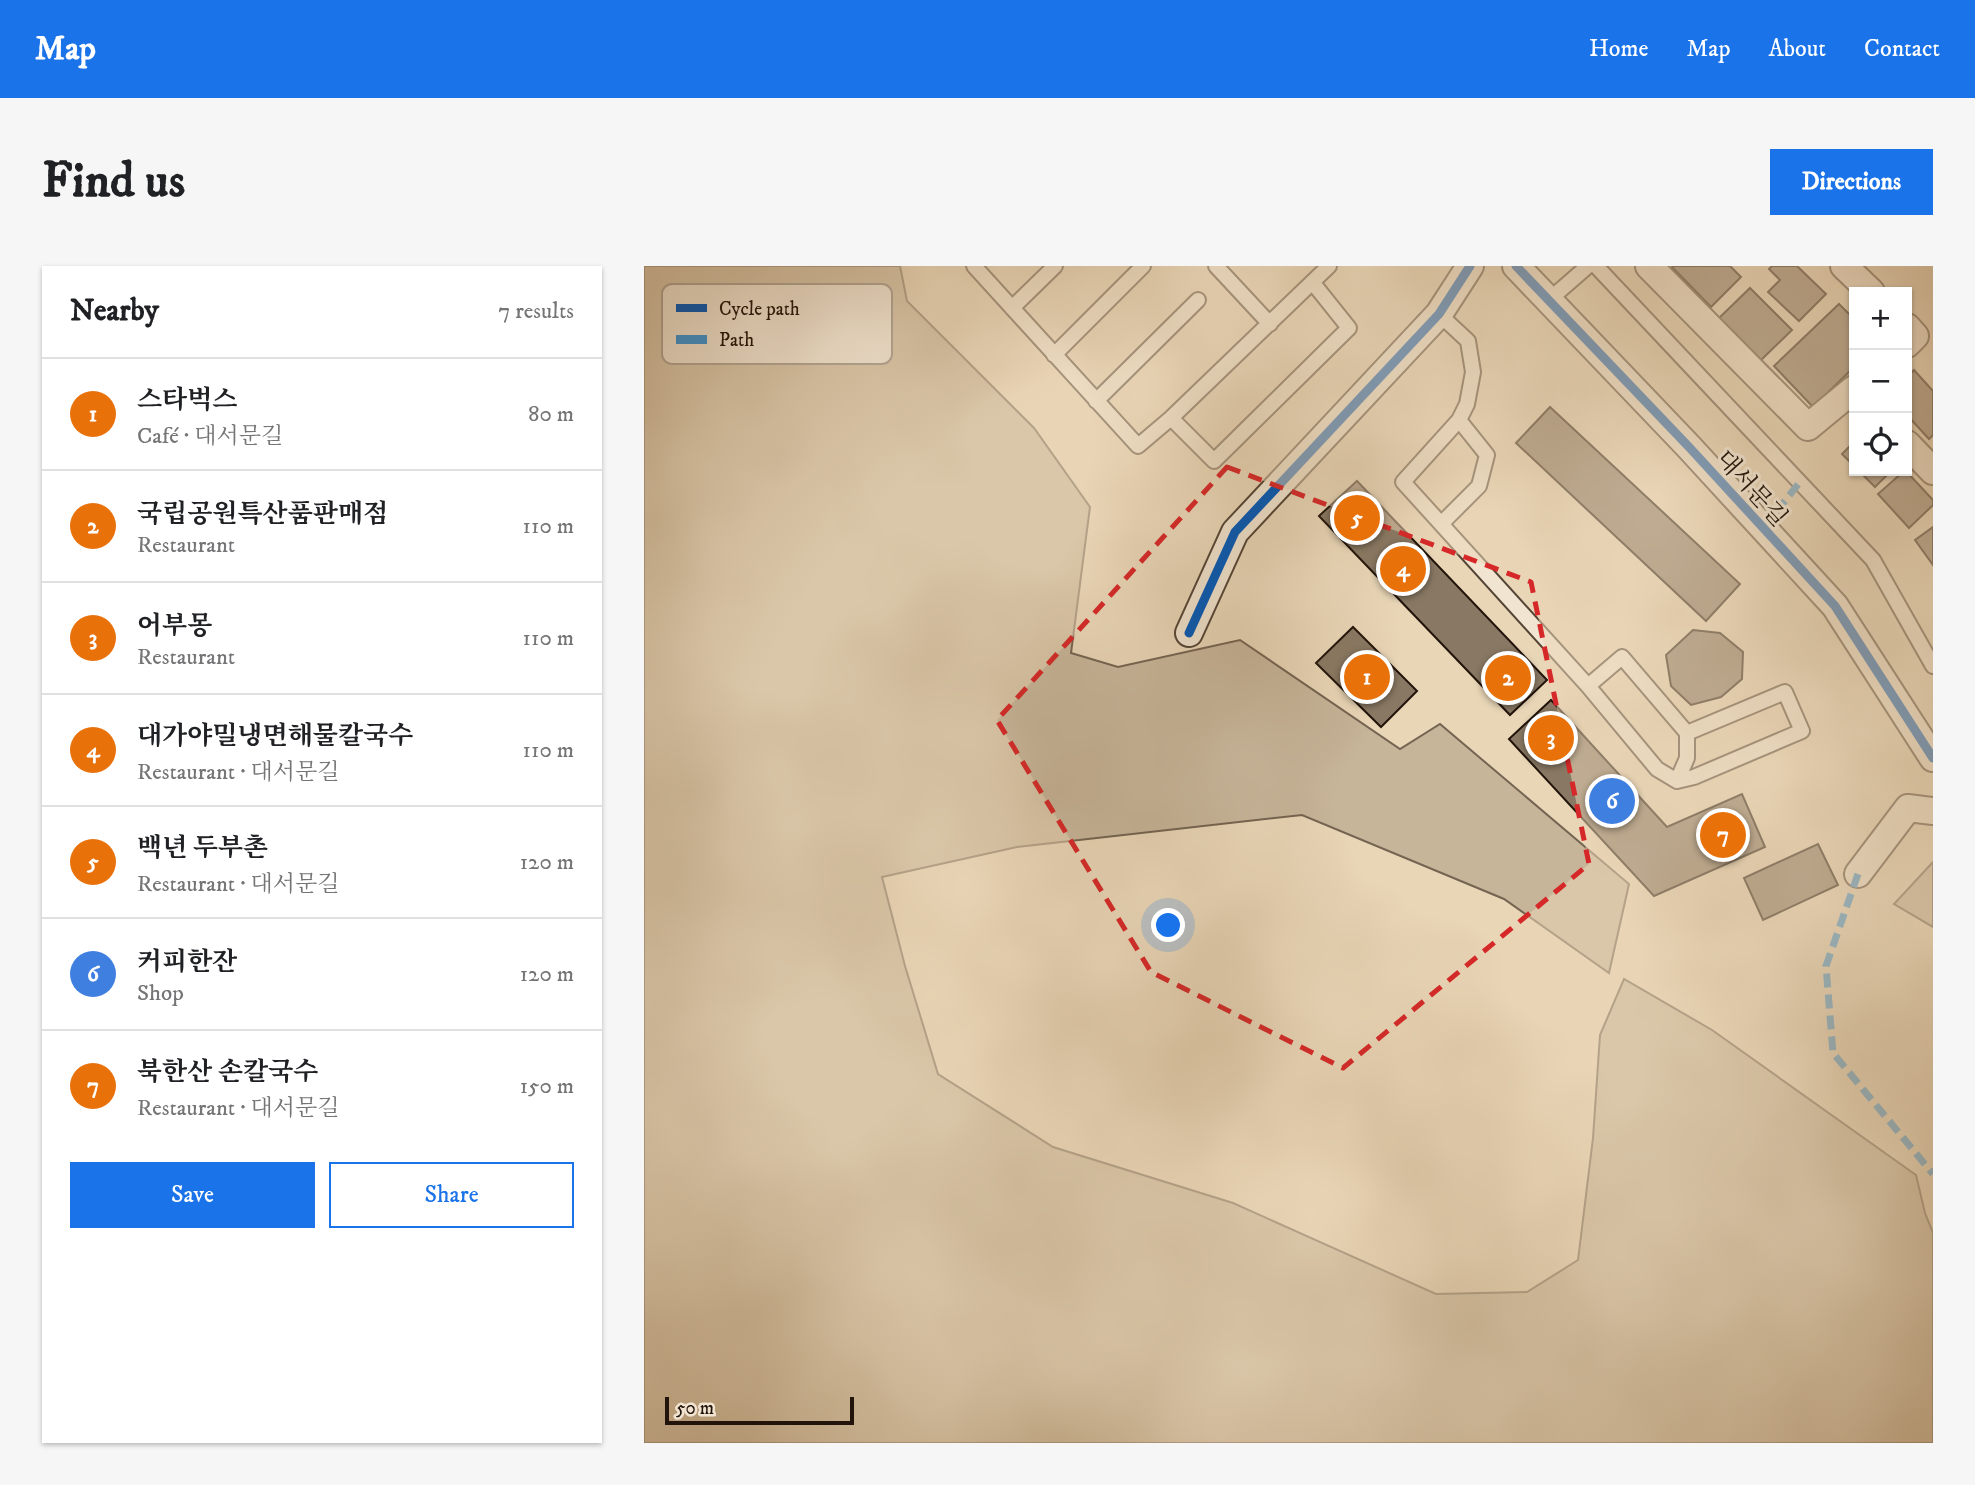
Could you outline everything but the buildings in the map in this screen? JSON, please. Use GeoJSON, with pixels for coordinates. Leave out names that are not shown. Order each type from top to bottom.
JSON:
{"type":"FeatureCollection","features":[{"type":"Feature","properties":{"kind":"street"},"geometry":{"type":"LineString","coordinates":[[1189,633],[1235,532],[1439,314],[1469,266]]}},
{"type":"Feature","properties":{"kind":"street","name":"대서문길"},"geometry":{"type":"LineString","coordinates":[[1516,266],[1689,447],[1835,606],[1933,758]]}},
{"type":"Feature","properties":{"kind":"street"},"geometry":{"type":"LineString","coordinates":[[1649,266],[1808,427],[1849,393]]}},
{"type":"Feature","properties":{"kind":"street"},"geometry":{"type":"LineString","coordinates":[[1844,266],[1866,287]]}},
{"type":"Feature","properties":{"kind":"street"},"geometry":{"type":"LineString","coordinates":[[1912,449],[1933,471]]}},
{"type":"Feature","properties":{"kind":"street"},"geometry":{"type":"LineString","coordinates":[[1858,874],[1908,808],[1933,811]]}},
{"type":"Feature","properties":{"kind":"lane"},"geometry":{"type":"LineString","coordinates":[[974,266],[1138,446],[1171,418],[1329,266]]}},
{"type":"Feature","properties":{"kind":"lane"},"geometry":{"type":"LineString","coordinates":[[1012,308],[1055,266]]}},
{"type":"Feature","properties":{"kind":"lane"},"geometry":{"type":"LineString","coordinates":[[1055,355],[1143,266]]}},
{"type":"Feature","properties":{"kind":"lane"},"geometry":{"type":"LineString","coordinates":[[1549,300],[1588,266]]}},
{"type":"Feature","properties":{"kind":"lane"},"geometry":{"type":"LineString","coordinates":[[1597,266],[1873,560],[1933,666]]}},
{"type":"Feature","properties":{"kind":"lane"},"geometry":{"type":"LineString","coordinates":[[1225,269],[1270,324]]}},
{"type":"Feature","properties":{"kind":"lane"},"geometry":{"type":"LineString","coordinates":[[1171,418],[1214,461],[1349,328],[1313,283]]}},
{"type":"Feature","properties":{"kind":"lane"},"geometry":{"type":"LineString","coordinates":[[1096,401],[1198,300]]}},
{"type":"Feature","properties":{"kind":"lane"},"geometry":{"type":"LineString","coordinates":[[1439,314],[1468,341],[1473,372],[1467,404],[1459,420],[1403,482],[1588,686],[1657,769],[1677,781],[1694,777],[1802,732],[1784,692],[1687,733]]}},
{"type":"Feature","properties":{"kind":"lane"},"geometry":{"type":"LineString","coordinates":[[1441,524],[1479,486],[1488,455],[1459,420]]}},
{"type":"Feature","properties":{"kind":"lane"},"geometry":{"type":"LineString","coordinates":[[1588,686],[1622,657],[1687,733],[1687,758],[1677,781]]}},
{"type":"Feature","properties":{"kind":"highlighted area"},"geometry":{"type":"Polygon","coordinates":[[[1227,467],[1531,582],[1589,864],[1343,1068],[1151,972],[997,720],[1227,467]]]}},
{"type":"Feature","properties":{"kind":"shaded area"},"geometry":{"type":"Polygon","coordinates":[[[644,266],[900,266],[907,301],[1034,428],[1090,507],[1071,653],[1118,667],[1240,640],[1400,749],[1440,724],[1629,884],[1609,973],[1504,899],[1302,815],[1017,847],[882,877],[905,966],[938,1074],[1053,1147],[1233,1203],[1436,1294],[1527,1292],[1578,1260],[1593,1138],[1600,1035],[1624,979],[1712,1030],[1916,1175],[1933,1233],[1933,1443],[644,1443],[644,266]]]}},
{"type":"Feature","properties":{"kind":"shaded area"},"geometry":{"type":"Polygon","coordinates":[[[1933,862],[1933,927],[1894,904],[1933,862]]]}},
{"type":"Feature","properties":{"kind":"marked path"},"geometry":{"type":"LineString","coordinates":[[1763,528],[1800,482]]}},
{"type":"Feature","properties":{"kind":"marked path"},"geometry":{"type":"LineString","coordinates":[[1858,874],[1826,966],[1833,1053],[1933,1174]]}},
{"type":"Feature","properties":{"kind":"cycle path"},"geometry":{"type":"LineString","coordinates":[[1189,633],[1235,532],[1439,314],[1470,266]]}},
{"type":"Feature","properties":{"kind":"cycle path"},"geometry":{"type":"LineString","coordinates":[[1516,266],[1689,447],[1835,606],[1933,758]]}},
{"type":"Feature","properties":{"kind":"place","name":"백년 두부촌"},"geometry":{"type":"Point","coordinates":[1357,518]}},
{"type":"Feature","properties":{"kind":"place","name":"대가야밀냉면해물칼국수"},"geometry":{"type":"Point","coordinates":[1403,569]}},
{"type":"Feature","properties":{"kind":"place","name":"스타벅스"},"geometry":{"type":"Point","coordinates":[1367,677]}},
{"type":"Feature","properties":{"kind":"place","name":"국립공원특산품판매점"},"geometry":{"type":"Point","coordinates":[1508,678]}},
{"type":"Feature","properties":{"kind":"place","name":"어부몽"},"geometry":{"type":"Point","coordinates":[1551,738]}},
{"type":"Feature","properties":{"kind":"place","name":"커피한잔"},"geometry":{"type":"Point","coordinates":[1612,801]}},
{"type":"Feature","properties":{"kind":"place","name":"북한산 손칼국수"},"geometry":{"type":"Point","coordinates":[1723,835]}}]}
